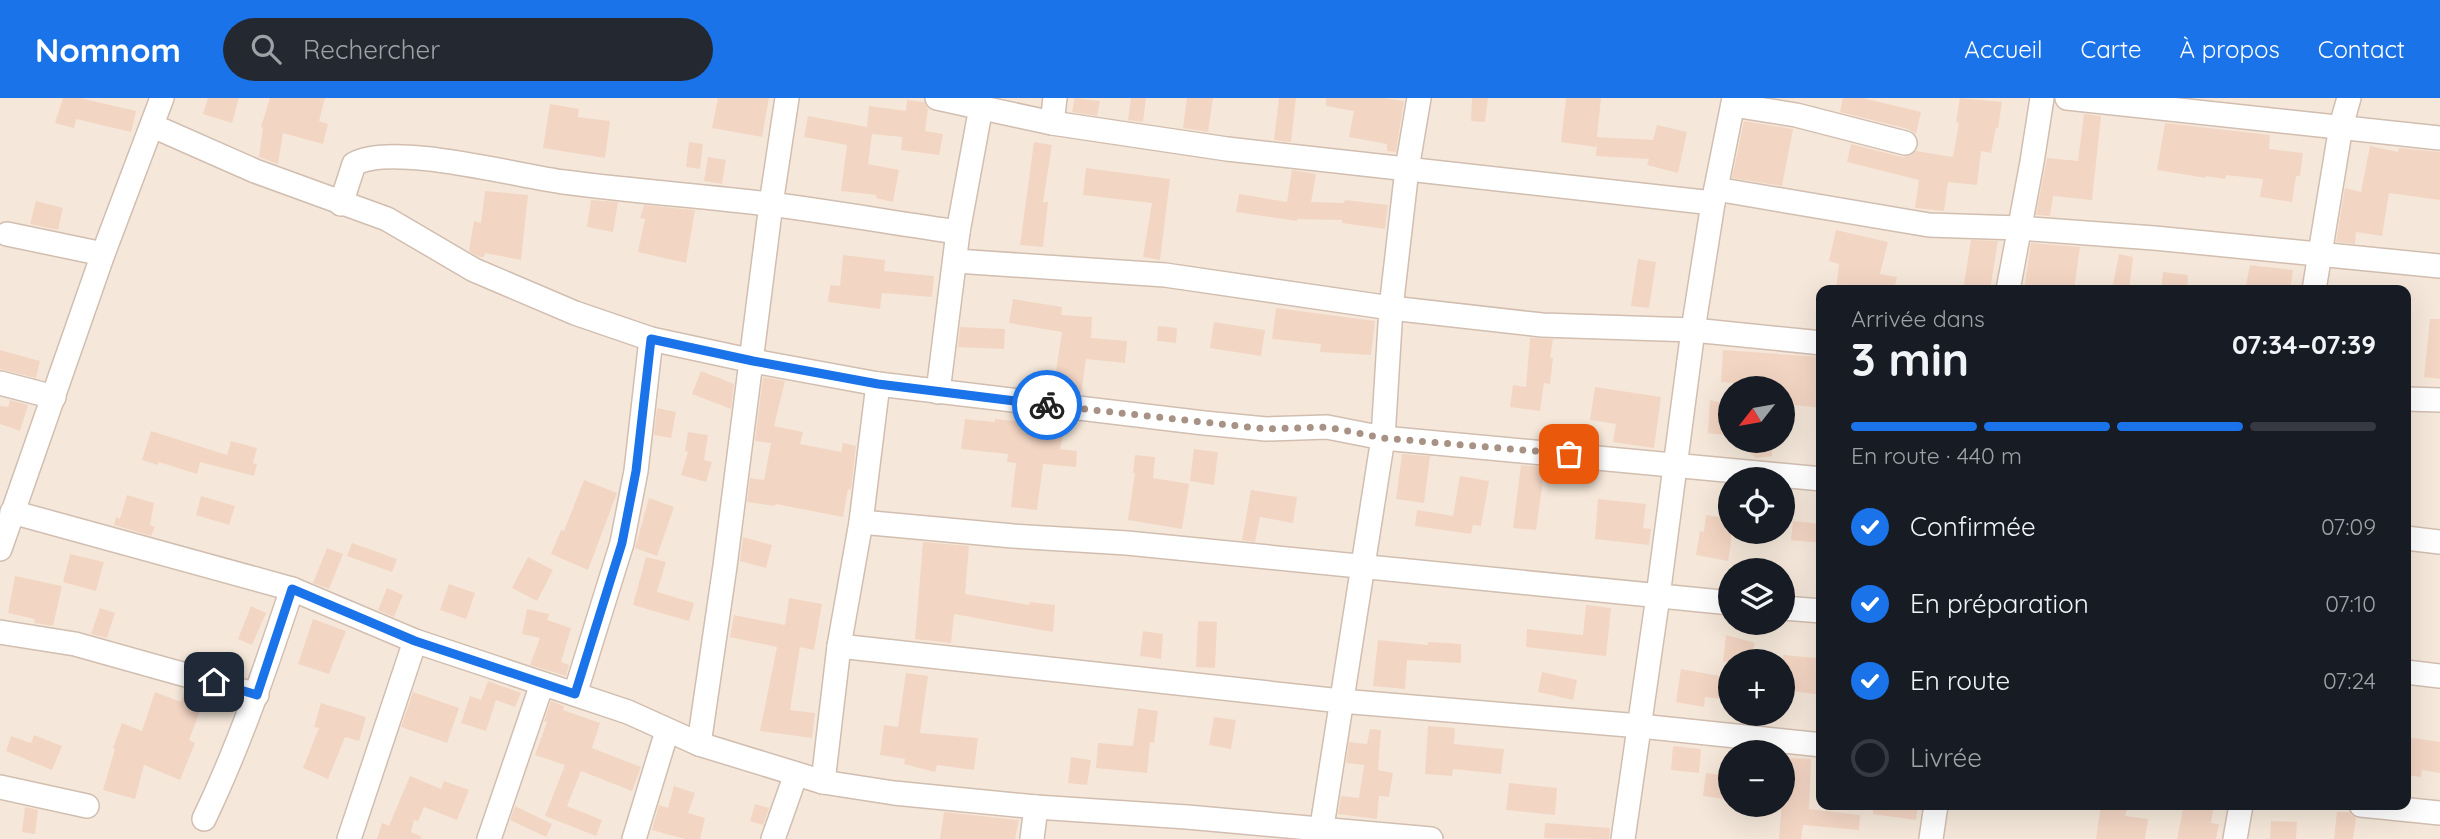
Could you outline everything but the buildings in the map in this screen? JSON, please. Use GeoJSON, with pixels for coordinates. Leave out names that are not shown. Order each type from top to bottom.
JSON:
{"type":"FeatureCollection","features":[{"type":"Feature","properties":{"kind":"street"},"geometry":{"type":"LineString","coordinates":[[0,550],[103,254],[162,98]]}},
{"type":"Feature","properties":{"kind":"street"},"geometry":{"type":"LineString","coordinates":[[699,744],[787,98]]}},
{"type":"Feature","properties":{"kind":"street"},"geometry":{"type":"LineString","coordinates":[[937,98],[1052,123],[1227,149],[1407,169],[1714,196],[1929,225],[2019,228],[2440,265]]}},
{"type":"Feature","properties":{"kind":"street"},"geometry":{"type":"LineString","coordinates":[[1052,123],[1055,98]]}},
{"type":"Feature","properties":{"kind":"street"},"geometry":{"type":"LineString","coordinates":[[1321,834],[1383,438],[1391,308],[1407,169],[1419,98]]}},
{"type":"Feature","properties":{"kind":"street"},"geometry":{"type":"LineString","coordinates":[[2009,285],[2042,98]]}},
{"type":"Feature","properties":{"kind":"street"},"geometry":{"type":"LineString","coordinates":[[2067,98],[2440,138]]}},
{"type":"Feature","properties":{"kind":"street"},"geometry":{"type":"LineString","coordinates":[[2315,285],[2349,98]]}},
{"type":"Feature","properties":{"kind":"street"},"geometry":{"type":"LineString","coordinates":[[1623,839],[1693,330],[1714,196],[1733,101],[1905,143]]}},
{"type":"Feature","properties":{"kind":"street"},"geometry":{"type":"LineString","coordinates":[[938,392],[958,232],[981,107]]}},
{"type":"Feature","properties":{"kind":"street"},"geometry":{"type":"LineString","coordinates":[[153,126],[255,171],[387,219],[474,270],[575,313],[651,339],[753,361],[878,384],[1254,428],[1327,427],[1383,438],[1674,463],[1816,478]]}},
{"type":"Feature","properties":{"kind":"street"},"geometry":{"type":"LineString","coordinates":[[341,204],[355,164],[379,157],[431,160],[563,182],[771,204],[958,232]]}},
{"type":"Feature","properties":{"kind":"street"},"geometry":{"type":"LineString","coordinates":[[6,234],[103,254]]}},
{"type":"Feature","properties":{"kind":"street"},"geometry":{"type":"LineString","coordinates":[[956,261],[1165,275],[1391,308],[1542,325],[1693,330],[1816,342]]}},
{"type":"Feature","properties":{"kind":"street"},"geometry":{"type":"LineString","coordinates":[[575,694],[622,543],[636,471],[651,339]]}},
{"type":"Feature","properties":{"kind":"street"},"geometry":{"type":"LineString","coordinates":[[0,383],[54,397]]}},
{"type":"Feature","properties":{"kind":"street"},"geometry":{"type":"LineString","coordinates":[[823,782],[839,646],[861,522],[878,384]]}},
{"type":"Feature","properties":{"kind":"street"},"geometry":{"type":"LineString","coordinates":[[2411,399],[2440,400]]}},
{"type":"Feature","properties":{"kind":"street"},"geometry":{"type":"LineString","coordinates":[[12,512],[292,589],[415,641],[628,712],[699,744],[823,782],[894,793],[1036,807],[1187,817],[1321,834],[1432,839]]}},
{"type":"Feature","properties":{"kind":"street"},"geometry":{"type":"LineString","coordinates":[[861,522],[1013,537],[1127,543],[1718,602]]}},
{"type":"Feature","properties":{"kind":"street"},"geometry":{"type":"LineString","coordinates":[[2411,539],[2440,542]]}},
{"type":"Feature","properties":{"kind":"street"},"geometry":{"type":"LineString","coordinates":[[204,819],[226,774],[257,695],[292,589]]}},
{"type":"Feature","properties":{"kind":"street"},"geometry":{"type":"LineString","coordinates":[[1795,609],[1816,611]]}},
{"type":"Feature","properties":{"kind":"street"},"geometry":{"type":"LineString","coordinates":[[0,632],[75,644],[257,695]]}},
{"type":"Feature","properties":{"kind":"street"},"geometry":{"type":"LineString","coordinates":[[349,839],[415,641]]}},
{"type":"Feature","properties":{"kind":"street"},"geometry":{"type":"LineString","coordinates":[[839,646],[1341,701],[1640,726],[1816,744]]}},
{"type":"Feature","properties":{"kind":"street"},"geometry":{"type":"LineString","coordinates":[[2411,673],[2440,676]]}},
{"type":"Feature","properties":{"kind":"street"},"geometry":{"type":"LineString","coordinates":[[489,839],[542,684]]}},
{"type":"Feature","properties":{"kind":"street"},"geometry":{"type":"LineString","coordinates":[[634,839],[667,731]]}},
{"type":"Feature","properties":{"kind":"street"},"geometry":{"type":"LineString","coordinates":[[773,839],[796,774]]}},
{"type":"Feature","properties":{"kind":"street"},"geometry":{"type":"LineString","coordinates":[[0,787],[87,806]]}},
{"type":"Feature","properties":{"kind":"street"},"geometry":{"type":"LineString","coordinates":[[1032,839],[1036,807]]}},
{"type":"Feature","properties":{"kind":"street"},"geometry":{"type":"LineString","coordinates":[[1931,839],[1935,810]]}},
{"type":"Feature","properties":{"kind":"street"},"geometry":{"type":"LineString","coordinates":[[2235,839],[2240,810]]}},
{"type":"Feature","properties":{"kind":"street"},"geometry":{"type":"LineString","coordinates":[[2410,810],[2440,813]]}},
{"type":"Feature","properties":{"kind":"shaded area"},"geometry":{"type":"Polygon","coordinates":[[[0,98],[2440,98],[2440,839],[0,839],[0,98]]]}},
{"type":"Feature","properties":{"kind":"way so far"},"geometry":{"type":"LineString","coordinates":[[1047,405],[1266,429],[1327,427],[1383,438],[1569,454]]}},
{"type":"Feature","properties":{"kind":"route"},"geometry":{"type":"LineString","coordinates":[[214,682],[257,695],[292,589],[415,641],[575,694],[622,543],[636,471],[651,339],[878,384],[1047,405]]}}]}
